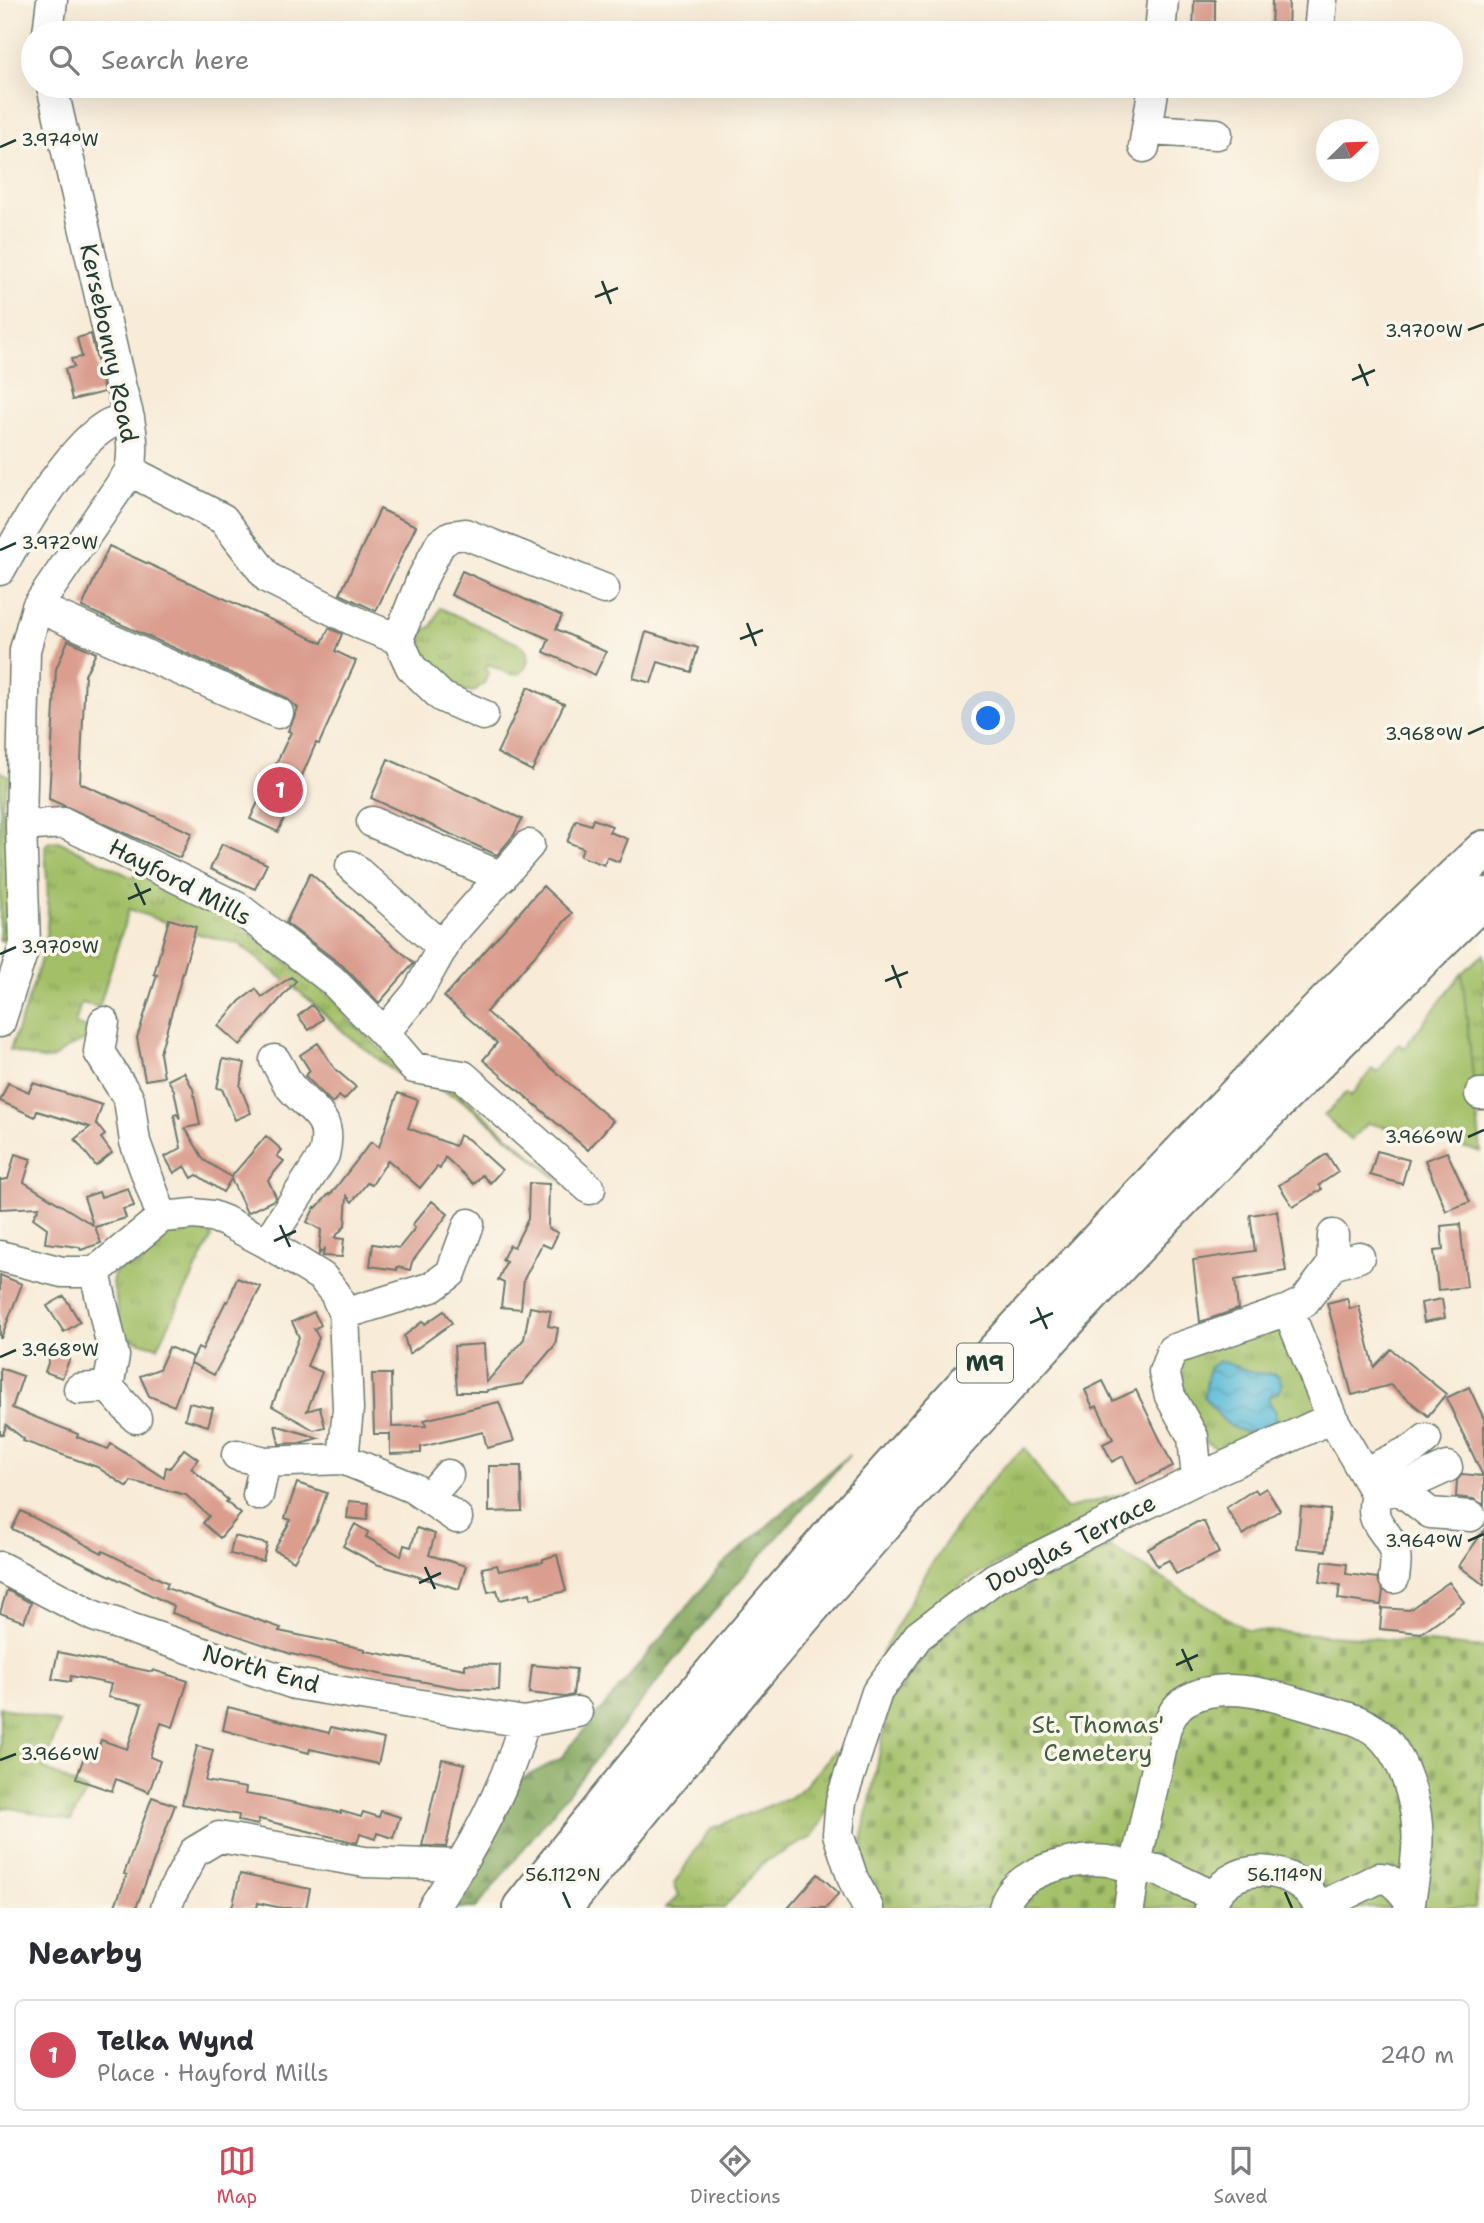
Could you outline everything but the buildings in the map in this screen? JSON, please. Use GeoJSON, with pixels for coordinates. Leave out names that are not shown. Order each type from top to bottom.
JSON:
{"type":"FeatureCollection","features":[{"type":"Feature","properties":{"kind":"highway","name":"M9"},"geometry":{"type":"LineString","coordinates":[[522,1908],[610,1796],[815,1553],[1028,1315],[1247,1084],[1484,850]]}},
{"type":"Feature","properties":{"kind":"highway","name":"M9"},"geometry":{"type":"LineString","coordinates":[[562,1908],[636,1814],[841,1572],[1044,1346],[1272,1106],[1484,897]]}},
{"type":"Feature","properties":{"kind":"street"},"geometry":{"type":"LineString","coordinates":[[49,21],[52,0]]}},
{"type":"Feature","properties":{"kind":"street"},"geometry":{"type":"LineString","coordinates":[[1320,21],[1322,0]]}},
{"type":"Feature","properties":{"kind":"street","name":"Kersebonny Road"},"geometry":{"type":"LineString","coordinates":[[0,1022],[25,944],[22,826],[25,650],[37,607],[130,471],[133,441],[130,418],[117,375],[55,98]]}},
{"type":"Feature","properties":{"kind":"street"},"geometry":{"type":"LineString","coordinates":[[1152,98],[1145,139],[1217,134]]}},
{"type":"Feature","properties":{"kind":"street"},"geometry":{"type":"LineString","coordinates":[[0,570],[58,475],[88,440],[109,424],[130,418]]}},
{"type":"Feature","properties":{"kind":"street"},"geometry":{"type":"LineString","coordinates":[[130,471],[223,519],[268,578],[363,625],[398,639],[411,667],[442,697],[485,711]]}},
{"type":"Feature","properties":{"kind":"street"},"geometry":{"type":"LineString","coordinates":[[398,639],[440,544],[451,536],[465,534],[604,589]]}},
{"type":"Feature","properties":{"kind":"street"},"geometry":{"type":"LineString","coordinates":[[37,607],[278,713]]}},
{"type":"Feature","properties":{"kind":"street"},"geometry":{"type":"LineString","coordinates":[[372,822],[502,877]]}},
{"type":"Feature","properties":{"kind":"street","name":"Hayford Mills"},"geometry":{"type":"LineString","coordinates":[[22,826],[64,823],[237,907],[332,980],[414,1068],[463,1076],[590,1189]]}},
{"type":"Feature","properties":{"kind":"street"},"geometry":{"type":"LineString","coordinates":[[384,1033],[417,993],[449,936],[529,845]]}},
{"type":"Feature","properties":{"kind":"street"},"geometry":{"type":"LineString","coordinates":[[351,866],[443,948]]}},
{"type":"Feature","properties":{"kind":"street"},"geometry":{"type":"LineString","coordinates":[[104,1022],[88,1054],[129,1099],[135,1142],[162,1217]]}},
{"type":"Feature","properties":{"kind":"street"},"geometry":{"type":"LineString","coordinates":[[267,1243],[324,1155],[328,1140],[326,1124],[289,1084],[275,1060]]}},
{"type":"Feature","properties":{"kind":"street"},"geometry":{"type":"LineString","coordinates":[[0,1256],[62,1272],[95,1272],[140,1238],[162,1217],[194,1214],[212,1216],[267,1243],[322,1277],[335,1293],[344,1314],[348,1409],[343,1459]]}},
{"type":"Feature","properties":{"kind":"street"},"geometry":{"type":"LineString","coordinates":[[344,1314],[432,1287],[451,1273],[469,1224]]}},
{"type":"Feature","properties":{"kind":"street"},"geometry":{"type":"LineString","coordinates":[[1197,1479],[1193,1437],[1170,1396],[1164,1372],[1172,1350],[1304,1302],[1346,1261],[1333,1235]]}},
{"type":"Feature","properties":{"kind":"street"},"geometry":{"type":"LineString","coordinates":[[95,1272],[114,1356],[94,1388],[136,1418]]}},
{"type":"Feature","properties":{"kind":"street"},"geometry":{"type":"LineString","coordinates":[[1288,1310],[1332,1418],[1379,1485],[1430,1513],[1471,1516]]}},
{"type":"Feature","properties":{"kind":"street","name":"Douglas Terrace"},"geometry":{"type":"LineString","coordinates":[[868,1908],[853,1879],[838,1834],[841,1801],[877,1692],[918,1636],[995,1578],[1197,1479],[1332,1418]]}},
{"type":"Feature","properties":{"kind":"street"},"geometry":{"type":"LineString","coordinates":[[1394,1578],[1394,1550],[1376,1521],[1372,1509],[1379,1485],[1426,1439]]}},
{"type":"Feature","properties":{"kind":"street"},"geometry":{"type":"LineString","coordinates":[[258,1495],[251,1459],[343,1459],[413,1488],[457,1518]]}},
{"type":"Feature","properties":{"kind":"street"},"geometry":{"type":"LineString","coordinates":[[1379,1485],[1447,1467]]}},
{"type":"Feature","properties":{"kind":"street"},"geometry":{"type":"LineString","coordinates":[[428,1498],[448,1475]]}},
{"type":"Feature","properties":{"kind":"street","name":"North End"},"geometry":{"type":"LineString","coordinates":[[0,1567],[94,1616],[295,1684],[524,1722],[578,1712]]}},
{"type":"Feature","properties":{"kind":"street"},"geometry":{"type":"LineString","coordinates":[[1129,1908],[1135,1868],[1166,1727],[1177,1706],[1191,1697],[1234,1690],[1292,1700],[1345,1716],[1367,1724],[1385,1741],[1400,1765],[1410,1791],[1418,1831],[1410,1905]]}},
{"type":"Feature","properties":{"kind":"street"},"geometry":{"type":"LineString","coordinates":[[433,1908],[461,1865],[515,1755],[524,1722]]}},
{"type":"Feature","properties":{"kind":"street"},"geometry":{"type":"LineString","coordinates":[[166,1908],[170,1895],[194,1852],[219,1837],[365,1862],[461,1865]]}},
{"type":"Feature","properties":{"kind":"street"},"geometry":{"type":"LineString","coordinates":[[1004,1908],[1006,1901],[1019,1886],[1036,1873],[1073,1861],[1107,1861],[1158,1870],[1212,1903],[1224,1886],[1245,1874],[1261,1871],[1276,1872],[1299,1882],[1315,1897],[1320,1907],[1379,1878],[1394,1883],[1410,1905]]}},
{"type":"Feature","properties":{"kind":"green space"},"geometry":{"type":"Polygon","coordinates":[[[440,608],[523,646],[528,655],[527,665],[521,672],[510,674],[488,664],[485,669],[489,672],[484,683],[473,692],[450,684],[414,639],[414,636],[432,626],[440,608]]]}},
{"type":"Feature","properties":{"kind":"green space"},"geometry":{"type":"Polygon","coordinates":[[[0,771],[9,776],[2,805],[11,875],[7,922],[11,938],[0,941],[0,771]]]}},
{"type":"Feature","properties":{"kind":"green space"},"geometry":{"type":"Polygon","coordinates":[[[58,841],[133,878],[137,872],[233,920],[338,1003],[349,1020],[384,1052],[453,1084],[463,1097],[579,1196],[458,1097],[398,1074],[348,1036],[308,999],[239,944],[195,933],[129,909],[99,1007],[81,1003],[75,1024],[92,1030],[88,1037],[56,1057],[48,1059],[10,1050],[34,982],[47,929],[45,846],[49,842],[58,841]]]}},
{"type":"Feature","properties":{"kind":"green space"},"geometry":{"type":"Polygon","coordinates":[[[1484,954],[1484,1087],[1473,1086],[1462,973],[1484,954]]]}},
{"type":"Feature","properties":{"kind":"green space"},"geometry":{"type":"Polygon","coordinates":[[[1462,973],[1481,1152],[1368,1123],[1351,1140],[1324,1116],[1347,1092],[1351,1096],[1372,1069],[1377,1073],[1399,1044],[1404,1048],[1462,973]]]}},
{"type":"Feature","properties":{"kind":"green space"},"geometry":{"type":"Polygon","coordinates":[[[199,1226],[212,1237],[158,1347],[120,1336],[112,1283],[114,1274],[121,1268],[142,1264],[152,1250],[158,1232],[199,1226]]]}},
{"type":"Feature","properties":{"kind":"green space"},"geometry":{"type":"Polygon","coordinates":[[[1288,1322],[1323,1412],[1241,1451],[1220,1451],[1206,1442],[1181,1387],[1179,1368],[1183,1359],[1288,1322]]]}},
{"type":"Feature","properties":{"kind":"green space"},"geometry":{"type":"Polygon","coordinates":[[[1025,1448],[1065,1509],[1138,1490],[1171,1477],[965,1581],[925,1618],[872,1683],[873,1671],[942,1547],[989,1483],[1025,1448]]]}},
{"type":"Feature","properties":{"kind":"green space"},"geometry":{"type":"Polygon","coordinates":[[[849,1455],[722,1601],[476,1908],[441,1908],[461,1884],[521,1779],[560,1759],[722,1565],[849,1455]]]}},
{"type":"Feature","properties":{"kind":"green space","name":"St. Thomas' Cemetery"},"geometry":{"type":"Polygon","coordinates":[[[1111,1547],[1247,1630],[1484,1648],[1484,1849],[1475,1908],[878,1908],[860,1874],[862,1841],[889,1706],[916,1666],[953,1627],[996,1598],[1111,1547]]]}},
{"type":"Feature","properties":{"kind":"green space"},"geometry":{"type":"Polygon","coordinates":[[[0,1707],[60,1723],[43,1768],[87,1791],[71,1821],[7,1807],[0,1809],[0,1707]]]}},
{"type":"Feature","properties":{"kind":"green space"},"geometry":{"type":"Polygon","coordinates":[[[835,1751],[843,1763],[825,1816],[812,1837],[764,1862],[724,1908],[666,1908],[679,1895],[674,1884],[712,1828],[789,1798],[804,1787],[835,1751]]]}},
{"type":"Feature","properties":{"kind":"water"},"geometry":{"type":"Polygon","coordinates":[[[1219,1361],[1257,1373],[1278,1375],[1282,1384],[1278,1392],[1269,1396],[1269,1402],[1276,1412],[1274,1425],[1266,1435],[1244,1432],[1229,1425],[1204,1397],[1209,1368],[1219,1361]]]}},
{"type":"Feature","properties":{"kind":"place","name":"Telka Wynd"},"geometry":{"type":"Point","coordinates":[280,790]}}]}
